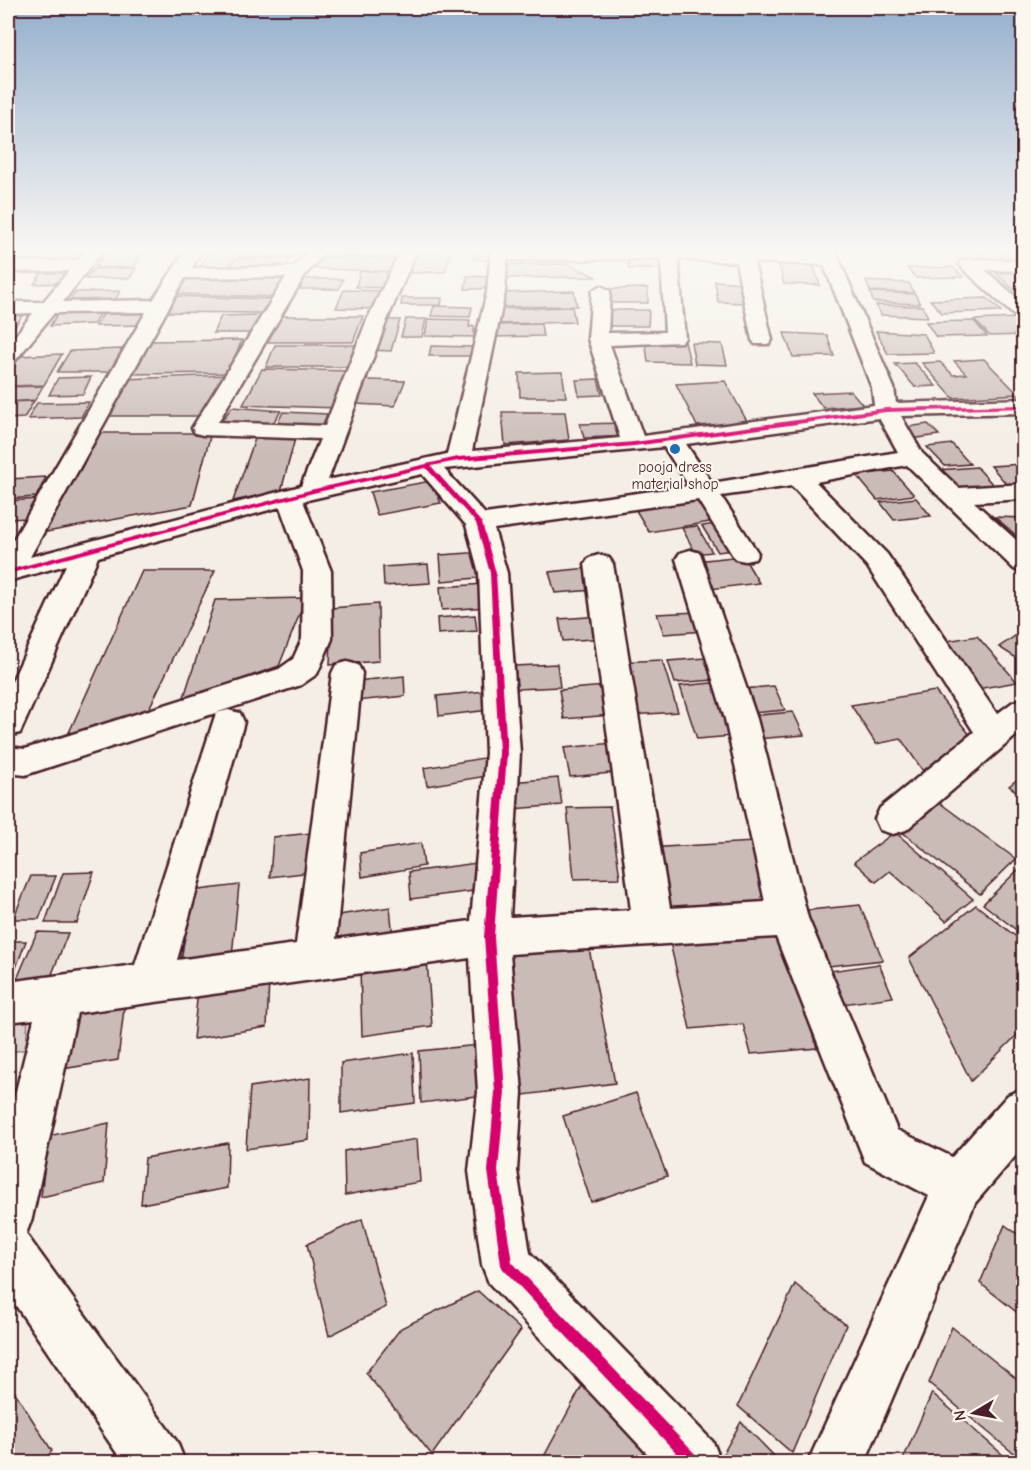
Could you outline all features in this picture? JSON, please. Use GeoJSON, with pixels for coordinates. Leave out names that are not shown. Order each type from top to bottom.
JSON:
{"type":"FeatureCollection","features":[{"type":"Feature","properties":{"kind":"street"},"geometry":{"type":"LineString","coordinates":[[8,355],[40,319]]}},
{"type":"Feature","properties":{"kind":"street"},"geometry":{"type":"LineString","coordinates":[[8,572],[152,319]]}},
{"type":"Feature","properties":{"kind":"street"},"geometry":{"type":"LineString","coordinates":[[270,319],[203,428],[334,433]]}},
{"type":"Feature","properties":{"kind":"street"},"geometry":{"type":"LineString","coordinates":[[8,760],[25,762],[290,677],[306,666],[317,639],[317,571],[301,494],[334,433],[378,319]]}},
{"type":"Feature","properties":{"kind":"street"},"geometry":{"type":"LineString","coordinates":[[458,459],[490,319]]}},
{"type":"Feature","properties":{"kind":"street"},"geometry":{"type":"LineString","coordinates":[[599,319],[598,339],[634,444]]}},
{"type":"Feature","properties":{"kind":"street"},"geometry":{"type":"LineString","coordinates":[[598,339],[675,338],[674,319]]}},
{"type":"Feature","properties":{"kind":"street"},"geometry":{"type":"LineString","coordinates":[[757,319],[762,340]]}},
{"type":"Feature","properties":{"kind":"street"},"geometry":{"type":"LineString","coordinates":[[855,319],[883,388],[886,410],[912,457],[1023,563]]}},
{"type":"Feature","properties":{"kind":"street"},"geometry":{"type":"LineString","coordinates":[[8,572],[301,494],[458,459],[634,444],[886,410],[1023,406]]}},
{"type":"Feature","properties":{"kind":"street"},"geometry":{"type":"LineString","coordinates":[[671,439],[745,553]]}},
{"type":"Feature","properties":{"kind":"street"},"geometry":{"type":"LineString","coordinates":[[479,523],[798,477],[912,457]]}},
{"type":"Feature","properties":{"kind":"street"},"geometry":{"type":"LineString","coordinates":[[427,465],[479,523],[493,573],[503,753],[489,937],[500,1092],[493,1171],[507,1265],[693,1462]]}},
{"type":"Feature","properties":{"kind":"street"},"geometry":{"type":"LineString","coordinates":[[798,477],[877,560],[994,736]]}},
{"type":"Feature","properties":{"kind":"street"},"geometry":{"type":"LineString","coordinates":[[951,496],[1023,491]]}},
{"type":"Feature","properties":{"kind":"street"},"geometry":{"type":"LineString","coordinates":[[8,724],[87,550]]}},
{"type":"Feature","properties":{"kind":"street"},"geometry":{"type":"LineString","coordinates":[[690,559],[741,719],[788,918],[881,1146],[958,1186]]}},
{"type":"Feature","properties":{"kind":"street"},"geometry":{"type":"LineString","coordinates":[[599,564],[653,925]]}},
{"type":"Feature","properties":{"kind":"street"},"geometry":{"type":"LineString","coordinates":[[314,961],[347,673]]}},
{"type":"Feature","properties":{"kind":"street"},"geometry":{"type":"LineString","coordinates":[[893,819],[1023,710]]}},
{"type":"Feature","properties":{"kind":"street"},"geometry":{"type":"LineString","coordinates":[[150,982],[228,722]]}},
{"type":"Feature","properties":{"kind":"street"},"geometry":{"type":"LineString","coordinates":[[8,1002],[61,993],[489,937],[788,918]]}},
{"type":"Feature","properties":{"kind":"street"},"geometry":{"type":"LineString","coordinates":[[8,1218],[61,993]]}},
{"type":"Feature","properties":{"kind":"street"},"geometry":{"type":"LineString","coordinates":[[837,1462],[958,1186],[1023,1111]]}},
{"type":"Feature","properties":{"kind":"street"},"geometry":{"type":"LineString","coordinates":[[8,1251],[158,1462]]}},
{"type":"Feature","properties":{"kind":"shaded area"},"geometry":{"type":"Polygon","coordinates":[[[29,1002],[26,1049],[8,1053],[8,1016],[29,1002]]]}},
{"type":"Feature","properties":{"kind":"building"},"geometry":{"type":"Polygon","coordinates":[[[8,319],[20,319],[8,336],[8,319]]]}},
{"type":"Feature","properties":{"kind":"building"},"geometry":{"type":"Polygon","coordinates":[[[54,319],[97,319],[94,324],[50,326],[54,319]]]}},
{"type":"Feature","properties":{"kind":"building"},"geometry":{"type":"Polygon","coordinates":[[[100,319],[149,319],[145,325],[95,326],[100,319]]]}},
{"type":"Feature","properties":{"kind":"building"},"geometry":{"type":"Polygon","coordinates":[[[220,319],[259,319],[253,333],[213,333],[220,319]]]}},
{"type":"Feature","properties":{"kind":"building"},"geometry":{"type":"Polygon","coordinates":[[[275,319],[362,319],[353,342],[267,342],[275,319]]]}},
{"type":"Feature","properties":{"kind":"building"},"geometry":{"type":"Polygon","coordinates":[[[406,319],[426,319],[422,337],[401,337],[406,319]]]}},
{"type":"Feature","properties":{"kind":"building"},"geometry":{"type":"Polygon","coordinates":[[[428,319],[470,320],[469,327],[474,326],[474,337],[425,336],[428,319]]]}},
{"type":"Feature","properties":{"kind":"building"},"geometry":{"type":"Polygon","coordinates":[[[497,319],[574,319],[575,322],[498,324],[497,319]]]}},
{"type":"Feature","properties":{"kind":"building"},"geometry":{"type":"Polygon","coordinates":[[[609,319],[648,319],[648,326],[610,326],[609,319]]]}},
{"type":"Feature","properties":{"kind":"building"},"geometry":{"type":"Polygon","coordinates":[[[1019,319],[1024,323],[1024,335],[990,336],[974,320],[1019,319]]]}},
{"type":"Feature","properties":{"kind":"building"},"geometry":{"type":"Polygon","coordinates":[[[379,320],[400,320],[391,351],[369,350],[379,320]]]}},
{"type":"Feature","properties":{"kind":"building"},"geometry":{"type":"Polygon","coordinates":[[[974,321],[987,336],[936,337],[926,322],[974,321]]]}},
{"type":"Feature","properties":{"kind":"building"},"geometry":{"type":"Polygon","coordinates":[[[541,324],[543,336],[494,337],[493,325],[541,324]]]}},
{"type":"Feature","properties":{"kind":"building"},"geometry":{"type":"Polygon","coordinates":[[[876,331],[924,334],[934,353],[888,354],[876,331]]]}},
{"type":"Feature","properties":{"kind":"building"},"geometry":{"type":"Polygon","coordinates":[[[784,333],[827,335],[834,356],[793,357],[784,333]]]}},
{"type":"Feature","properties":{"kind":"building"},"geometry":{"type":"Polygon","coordinates":[[[242,340],[228,373],[130,374],[149,341],[242,340]]]}},
{"type":"Feature","properties":{"kind":"building"},"geometry":{"type":"Polygon","coordinates":[[[645,340],[685,341],[690,363],[648,362],[645,340]]]}},
{"type":"Feature","properties":{"kind":"building"},"geometry":{"type":"Polygon","coordinates":[[[691,343],[722,344],[727,365],[695,364],[691,343]]]}},
{"type":"Feature","properties":{"kind":"building"},"geometry":{"type":"Polygon","coordinates":[[[275,345],[363,345],[357,367],[266,367],[275,345]]]}},
{"type":"Feature","properties":{"kind":"building"},"geometry":{"type":"Polygon","coordinates":[[[431,346],[473,347],[472,356],[429,356],[431,346]]]}},
{"type":"Feature","properties":{"kind":"building"},"geometry":{"type":"Polygon","coordinates":[[[122,349],[112,372],[57,372],[70,351],[122,349]]]}},
{"type":"Feature","properties":{"kind":"building"},"geometry":{"type":"Polygon","coordinates":[[[62,354],[44,385],[8,386],[8,372],[18,356],[62,354]]]}},
{"type":"Feature","properties":{"kind":"building"},"geometry":{"type":"Polygon","coordinates":[[[984,359],[1018,394],[953,398],[922,363],[940,362],[953,375],[966,374],[954,361],[984,359]]]}},
{"type":"Feature","properties":{"kind":"building"},"geometry":{"type":"Polygon","coordinates":[[[915,363],[936,386],[915,387],[895,364],[915,363]]]}},
{"type":"Feature","properties":{"kind":"building"},"geometry":{"type":"Polygon","coordinates":[[[262,369],[353,371],[339,408],[243,405],[262,369]]]}},
{"type":"Feature","properties":{"kind":"building"},"geometry":{"type":"Polygon","coordinates":[[[562,372],[566,397],[520,397],[519,373],[562,372]]]}},
{"type":"Feature","properties":{"kind":"building"},"geometry":{"type":"Polygon","coordinates":[[[229,375],[205,416],[103,416],[123,379],[229,375]]]}},
{"type":"Feature","properties":{"kind":"building"},"geometry":{"type":"Polygon","coordinates":[[[91,377],[83,394],[49,395],[58,378],[91,377]]]}},
{"type":"Feature","properties":{"kind":"building"},"geometry":{"type":"Polygon","coordinates":[[[598,379],[602,395],[579,396],[576,380],[598,379]]]}},
{"type":"Feature","properties":{"kind":"building"},"geometry":{"type":"Polygon","coordinates":[[[367,380],[405,381],[395,406],[356,404],[367,380]]]}},
{"type":"Feature","properties":{"kind":"building"},"geometry":{"type":"Polygon","coordinates":[[[725,381],[748,423],[697,426],[676,384],[725,381]]]}},
{"type":"Feature","properties":{"kind":"building"},"geometry":{"type":"Polygon","coordinates":[[[43,386],[35,400],[8,402],[8,387],[43,386]]]}},
{"type":"Feature","properties":{"kind":"building"},"geometry":{"type":"Polygon","coordinates":[[[851,391],[863,405],[823,408],[812,393],[851,391]]]}},
{"type":"Feature","properties":{"kind":"building"},"geometry":{"type":"Polygon","coordinates":[[[34,401],[24,418],[8,419],[8,402],[34,401]]]}},
{"type":"Feature","properties":{"kind":"building"},"geometry":{"type":"Polygon","coordinates":[[[89,402],[81,417],[28,419],[37,403],[89,402]]]}},
{"type":"Feature","properties":{"kind":"building"},"geometry":{"type":"Polygon","coordinates":[[[232,407],[281,411],[270,427],[220,423],[232,407]]]}},
{"type":"Feature","properties":{"kind":"building"},"geometry":{"type":"Polygon","coordinates":[[[283,412],[327,414],[320,431],[275,429],[283,412]]]}},
{"type":"Feature","properties":{"kind":"building"},"geometry":{"type":"Polygon","coordinates":[[[502,412],[565,412],[569,440],[505,445],[502,412]]]}},
{"type":"Feature","properties":{"kind":"building"},"geometry":{"type":"Polygon","coordinates":[[[624,423],[628,436],[584,438],[580,424],[624,423]]]}},
{"type":"Feature","properties":{"kind":"building"},"geometry":{"type":"Polygon","coordinates":[[[928,424],[939,435],[910,439],[900,428],[928,424]]]}},
{"type":"Feature","properties":{"kind":"building"},"geometry":{"type":"Polygon","coordinates":[[[95,433],[211,433],[192,505],[36,534],[95,433]]]}},
{"type":"Feature","properties":{"kind":"building"},"geometry":{"type":"Polygon","coordinates":[[[296,435],[281,491],[233,501],[256,436],[296,435]]]}},
{"type":"Feature","properties":{"kind":"building"},"geometry":{"type":"Polygon","coordinates":[[[952,444],[970,464],[945,466],[927,447],[952,444]]]}},
{"type":"Feature","properties":{"kind":"building"},"geometry":{"type":"Polygon","coordinates":[[[1024,464],[1024,485],[1008,486],[991,466],[1024,464]]]}},
{"type":"Feature","properties":{"kind":"building"},"geometry":{"type":"Polygon","coordinates":[[[977,467],[993,485],[953,489],[938,470],[977,467]]]}},
{"type":"Feature","properties":{"kind":"building"},"geometry":{"type":"Polygon","coordinates":[[[893,471],[914,495],[877,500],[856,475],[893,471]]]}},
{"type":"Feature","properties":{"kind":"building"},"geometry":{"type":"Polygon","coordinates":[[[46,477],[36,497],[8,499],[8,479],[46,477]]]}},
{"type":"Feature","properties":{"kind":"building"},"geometry":{"type":"Polygon","coordinates":[[[431,481],[441,503],[377,515],[370,492],[431,481]]]}},
{"type":"Feature","properties":{"kind":"building"},"geometry":{"type":"Polygon","coordinates":[[[699,497],[716,521],[649,532],[634,507],[699,497]]]}},
{"type":"Feature","properties":{"kind":"building"},"geometry":{"type":"Polygon","coordinates":[[[916,498],[931,516],[894,520],[880,502],[916,498]]]}},
{"type":"Feature","properties":{"kind":"building"},"geometry":{"type":"Polygon","coordinates":[[[39,499],[29,518],[8,519],[8,501],[39,499]]]}},
{"type":"Feature","properties":{"kind":"building"},"geometry":{"type":"Polygon","coordinates":[[[995,517],[1024,518],[1024,542],[995,517]]]}},
{"type":"Feature","properties":{"kind":"building"},"geometry":{"type":"Polygon","coordinates":[[[724,523],[740,549],[718,552],[702,526],[724,523]]]}},
{"type":"Feature","properties":{"kind":"building"},"geometry":{"type":"Polygon","coordinates":[[[697,526],[712,552],[696,554],[682,528],[697,526]]]}},
{"type":"Feature","properties":{"kind":"building"},"geometry":{"type":"Polygon","coordinates":[[[484,552],[489,577],[442,581],[440,555],[484,552]]]}},
{"type":"Feature","properties":{"kind":"building"},"geometry":{"type":"Polygon","coordinates":[[[743,556],[759,583],[710,589],[696,561],[743,556]]]}},
{"type":"Feature","properties":{"kind":"building"},"geometry":{"type":"Polygon","coordinates":[[[428,564],[430,583],[384,586],[383,567],[428,564]]]}},
{"type":"Feature","properties":{"kind":"building"},"geometry":{"type":"Polygon","coordinates":[[[588,568],[595,590],[555,593],[549,572],[588,568]]]}},
{"type":"Feature","properties":{"kind":"building"},"geometry":{"type":"Polygon","coordinates":[[[142,571],[215,571],[144,719],[67,737],[142,571]]]}},
{"type":"Feature","properties":{"kind":"building"},"geometry":{"type":"Polygon","coordinates":[[[485,584],[488,607],[442,610],[440,587],[485,584]]]}},
{"type":"Feature","properties":{"kind":"building"},"geometry":{"type":"Polygon","coordinates":[[[306,598],[279,666],[183,700],[215,600],[306,598]]]}},
{"type":"Feature","properties":{"kind":"building"},"geometry":{"type":"Polygon","coordinates":[[[378,604],[379,661],[330,665],[332,608],[378,604]]]}},
{"type":"Feature","properties":{"kind":"building"},"geometry":{"type":"Polygon","coordinates":[[[698,612],[705,631],[664,634],[657,614],[698,612]]]}},
{"type":"Feature","properties":{"kind":"building"},"geometry":{"type":"Polygon","coordinates":[[[475,615],[477,631],[438,634],[437,618],[475,615]]]}},
{"type":"Feature","properties":{"kind":"building"},"geometry":{"type":"Polygon","coordinates":[[[602,616],[607,638],[563,641],[559,619],[602,616]]]}},
{"type":"Feature","properties":{"kind":"building"},"geometry":{"type":"Polygon","coordinates":[[[1024,630],[1024,663],[999,647],[1024,630]]]}},
{"type":"Feature","properties":{"kind":"building"},"geometry":{"type":"Polygon","coordinates":[[[977,636],[1017,682],[977,689],[940,642],[977,636]]]}},
{"type":"Feature","properties":{"kind":"building"},"geometry":{"type":"Polygon","coordinates":[[[706,658],[714,680],[675,683],[668,661],[706,658]]]}},
{"type":"Feature","properties":{"kind":"building"},"geometry":{"type":"Polygon","coordinates":[[[662,660],[678,712],[631,715],[618,662],[662,660]]]}},
{"type":"Feature","properties":{"kind":"building"},"geometry":{"type":"Polygon","coordinates":[[[557,664],[560,687],[517,689],[515,666],[557,664]]]}},
{"type":"Feature","properties":{"kind":"building"},"geometry":{"type":"Polygon","coordinates":[[[404,676],[405,696],[356,701],[357,681],[404,676]]]}},
{"type":"Feature","properties":{"kind":"building"},"geometry":{"type":"Polygon","coordinates":[[[723,682],[744,735],[697,739],[680,686],[723,682]]]}},
{"type":"Feature","properties":{"kind":"building"},"geometry":{"type":"Polygon","coordinates":[[[605,686],[611,715],[564,719],[559,690],[605,686]]]}},
{"type":"Feature","properties":{"kind":"building"},"geometry":{"type":"Polygon","coordinates":[[[774,686],[785,710],[742,714],[733,690],[774,686]]]}},
{"type":"Feature","properties":{"kind":"building"},"geometry":{"type":"Polygon","coordinates":[[[485,691],[489,710],[439,716],[437,696],[485,691]]]}},
{"type":"Feature","properties":{"kind":"building"},"geometry":{"type":"Polygon","coordinates":[[[935,691],[978,745],[959,760],[923,771],[901,739],[876,744],[851,705],[935,691]]]}},
{"type":"Feature","properties":{"kind":"building"},"geometry":{"type":"Polygon","coordinates":[[[793,712],[804,735],[756,739],[748,716],[793,712]]]}},
{"type":"Feature","properties":{"kind":"building"},"geometry":{"type":"Polygon","coordinates":[[[613,743],[621,772],[570,777],[564,748],[613,743]]]}},
{"type":"Feature","properties":{"kind":"building"},"geometry":{"type":"Polygon","coordinates":[[[489,757],[493,775],[427,786],[424,768],[489,757]]]}},
{"type":"Feature","properties":{"kind":"building"},"geometry":{"type":"Polygon","coordinates":[[[1024,774],[1024,797],[1009,786],[1024,774]]]}},
{"type":"Feature","properties":{"kind":"building"},"geometry":{"type":"Polygon","coordinates":[[[558,778],[562,805],[513,809],[510,782],[558,778]]]}},
{"type":"Feature","properties":{"kind":"building"},"geometry":{"type":"Polygon","coordinates":[[[933,798],[1016,859],[980,894],[897,828],[933,798]]]}},
{"type":"Feature","properties":{"kind":"building"},"geometry":{"type":"Polygon","coordinates":[[[610,807],[620,878],[574,879],[567,808],[610,807]]]}},
{"type":"Feature","properties":{"kind":"building"},"geometry":{"type":"Polygon","coordinates":[[[321,832],[320,871],[270,877],[273,837],[321,832]]]}},
{"type":"Feature","properties":{"kind":"building"},"geometry":{"type":"Polygon","coordinates":[[[895,832],[973,899],[946,921],[890,871],[876,882],[854,862],[895,832]]]}},
{"type":"Feature","properties":{"kind":"building"},"geometry":{"type":"Polygon","coordinates":[[[755,842],[776,913],[659,919],[645,848],[755,842]]]}},
{"type":"Feature","properties":{"kind":"building"},"geometry":{"type":"Polygon","coordinates":[[[421,843],[424,866],[362,877],[360,853],[421,843]]]}},
{"type":"Feature","properties":{"kind":"building"},"geometry":{"type":"Polygon","coordinates":[[[477,863],[481,890],[411,899],[409,872],[477,863]]]}},
{"type":"Feature","properties":{"kind":"building"},"geometry":{"type":"Polygon","coordinates":[[[1024,864],[1024,936],[983,904],[1024,864]]]}},
{"type":"Feature","properties":{"kind":"building"},"geometry":{"type":"Polygon","coordinates":[[[94,872],[77,923],[45,923],[63,873],[94,872]]]}},
{"type":"Feature","properties":{"kind":"building"},"geometry":{"type":"Polygon","coordinates":[[[31,876],[56,876],[39,919],[13,919],[31,876]]]}},
{"type":"Feature","properties":{"kind":"building"},"geometry":{"type":"Polygon","coordinates":[[[239,885],[232,956],[181,962],[191,891],[239,885]]]}},
{"type":"Feature","properties":{"kind":"building"},"geometry":{"type":"Polygon","coordinates":[[[860,905],[883,960],[819,967],[799,911],[860,905]]]}},
{"type":"Feature","properties":{"kind":"building"},"geometry":{"type":"Polygon","coordinates":[[[976,905],[1024,943],[1024,1028],[971,1081],[909,958],[976,905]]]}},
{"type":"Feature","properties":{"kind":"building"},"geometry":{"type":"Polygon","coordinates":[[[390,907],[393,938],[327,949],[326,917],[390,907]]]}},
{"type":"Feature","properties":{"kind":"building"},"geometry":{"type":"Polygon","coordinates":[[[777,925],[817,1048],[751,1054],[743,1024],[690,1029],[668,934],[777,925]]]}},
{"type":"Feature","properties":{"kind":"building"},"geometry":{"type":"Polygon","coordinates":[[[37,932],[68,933],[47,987],[14,986],[37,932]]]}},
{"type":"Feature","properties":{"kind":"building"},"geometry":{"type":"Polygon","coordinates":[[[587,938],[615,1083],[516,1096],[498,948],[587,938]]]}},
{"type":"Feature","properties":{"kind":"building"},"geometry":{"type":"Polygon","coordinates":[[[8,941],[26,941],[8,989],[8,941]]]}},
{"type":"Feature","properties":{"kind":"building"},"geometry":{"type":"Polygon","coordinates":[[[427,960],[432,1026],[362,1036],[360,969],[427,960]]]}},
{"type":"Feature","properties":{"kind":"building"},"geometry":{"type":"Polygon","coordinates":[[[879,964],[893,997],[836,1005],[823,972],[879,964]]]}},
{"type":"Feature","properties":{"kind":"building"},"geometry":{"type":"Polygon","coordinates":[[[269,979],[267,1027],[193,1039],[198,990],[269,979]]]}},
{"type":"Feature","properties":{"kind":"building"},"geometry":{"type":"Polygon","coordinates":[[[125,1000],[118,1060],[62,1069],[72,1008],[125,1000]]]}},
{"type":"Feature","properties":{"kind":"building"},"geometry":{"type":"Polygon","coordinates":[[[489,1044],[493,1094],[421,1103],[419,1051],[489,1044]]]}},
{"type":"Feature","properties":{"kind":"building"},"geometry":{"type":"Polygon","coordinates":[[[413,1053],[415,1103],[341,1113],[341,1063],[413,1053]]]}},
{"type":"Feature","properties":{"kind":"building"},"geometry":{"type":"Polygon","coordinates":[[[310,1078],[309,1140],[246,1149],[250,1087],[310,1078]]]}},
{"type":"Feature","properties":{"kind":"building"},"geometry":{"type":"Polygon","coordinates":[[[636,1093],[667,1176],[591,1202],[563,1116],[636,1093]]]}},
{"type":"Feature","properties":{"kind":"building"},"geometry":{"type":"Polygon","coordinates":[[[109,1123],[104,1183],[41,1197],[48,1136],[109,1123]]]}},
{"type":"Feature","properties":{"kind":"building"},"geometry":{"type":"Polygon","coordinates":[[[417,1139],[420,1182],[345,1195],[344,1151],[417,1139]]]}},
{"type":"Feature","properties":{"kind":"building"},"geometry":{"type":"Polygon","coordinates":[[[228,1143],[227,1188],[141,1204],[145,1158],[228,1143]]]}},
{"type":"Feature","properties":{"kind":"building"},"geometry":{"type":"Polygon","coordinates":[[[362,1219],[386,1307],[329,1336],[307,1244],[362,1219]]]}},
{"type":"Feature","properties":{"kind":"building"},"geometry":{"type":"Polygon","coordinates":[[[1005,1225],[1024,1239],[1024,1318],[980,1283],[1005,1225]]]}},
{"type":"Feature","properties":{"kind":"building"},"geometry":{"type":"Polygon","coordinates":[[[795,1284],[846,1325],[792,1453],[738,1406],[795,1284]]]}},
{"type":"Feature","properties":{"kind":"building"},"geometry":{"type":"Polygon","coordinates":[[[478,1291],[521,1330],[432,1455],[366,1373],[401,1328],[478,1291]]]}},
{"type":"Feature","properties":{"kind":"building"},"geometry":{"type":"Polygon","coordinates":[[[952,1327],[1024,1385],[1024,1462],[929,1383],[952,1327]]]}},
{"type":"Feature","properties":{"kind":"building"},"geometry":{"type":"Polygon","coordinates":[[[583,1384],[660,1453],[656,1462],[541,1462],[583,1384]]]}},
{"type":"Feature","properties":{"kind":"building"},"geometry":{"type":"Polygon","coordinates":[[[13,1389],[52,1451],[42,1462],[8,1462],[8,1394],[13,1389]]]}},
{"type":"Feature","properties":{"kind":"building"},"geometry":{"type":"Polygon","coordinates":[[[932,1393],[1011,1462],[902,1462],[932,1393]]]}},
{"type":"Feature","properties":{"kind":"building"},"geometry":{"type":"Polygon","coordinates":[[[741,1422],[780,1462],[719,1461],[741,1422]]]}},
{"type":"Feature","properties":{"kind":"cycle path"},"geometry":{"type":"LineString","coordinates":[[8,572],[312,491],[458,459],[634,444],[886,410],[1024,406]]}},
{"type":"Feature","properties":{"kind":"cycle path"},"geometry":{"type":"LineString","coordinates":[[427,465],[479,523],[493,573],[503,753],[489,937],[500,1092],[493,1171],[507,1265],[693,1462]]}},
{"type":"Feature","properties":{"kind":"place","name":"pooja dress material shop"},"geometry":{"type":"Point","coordinates":[675,449]}}]}
